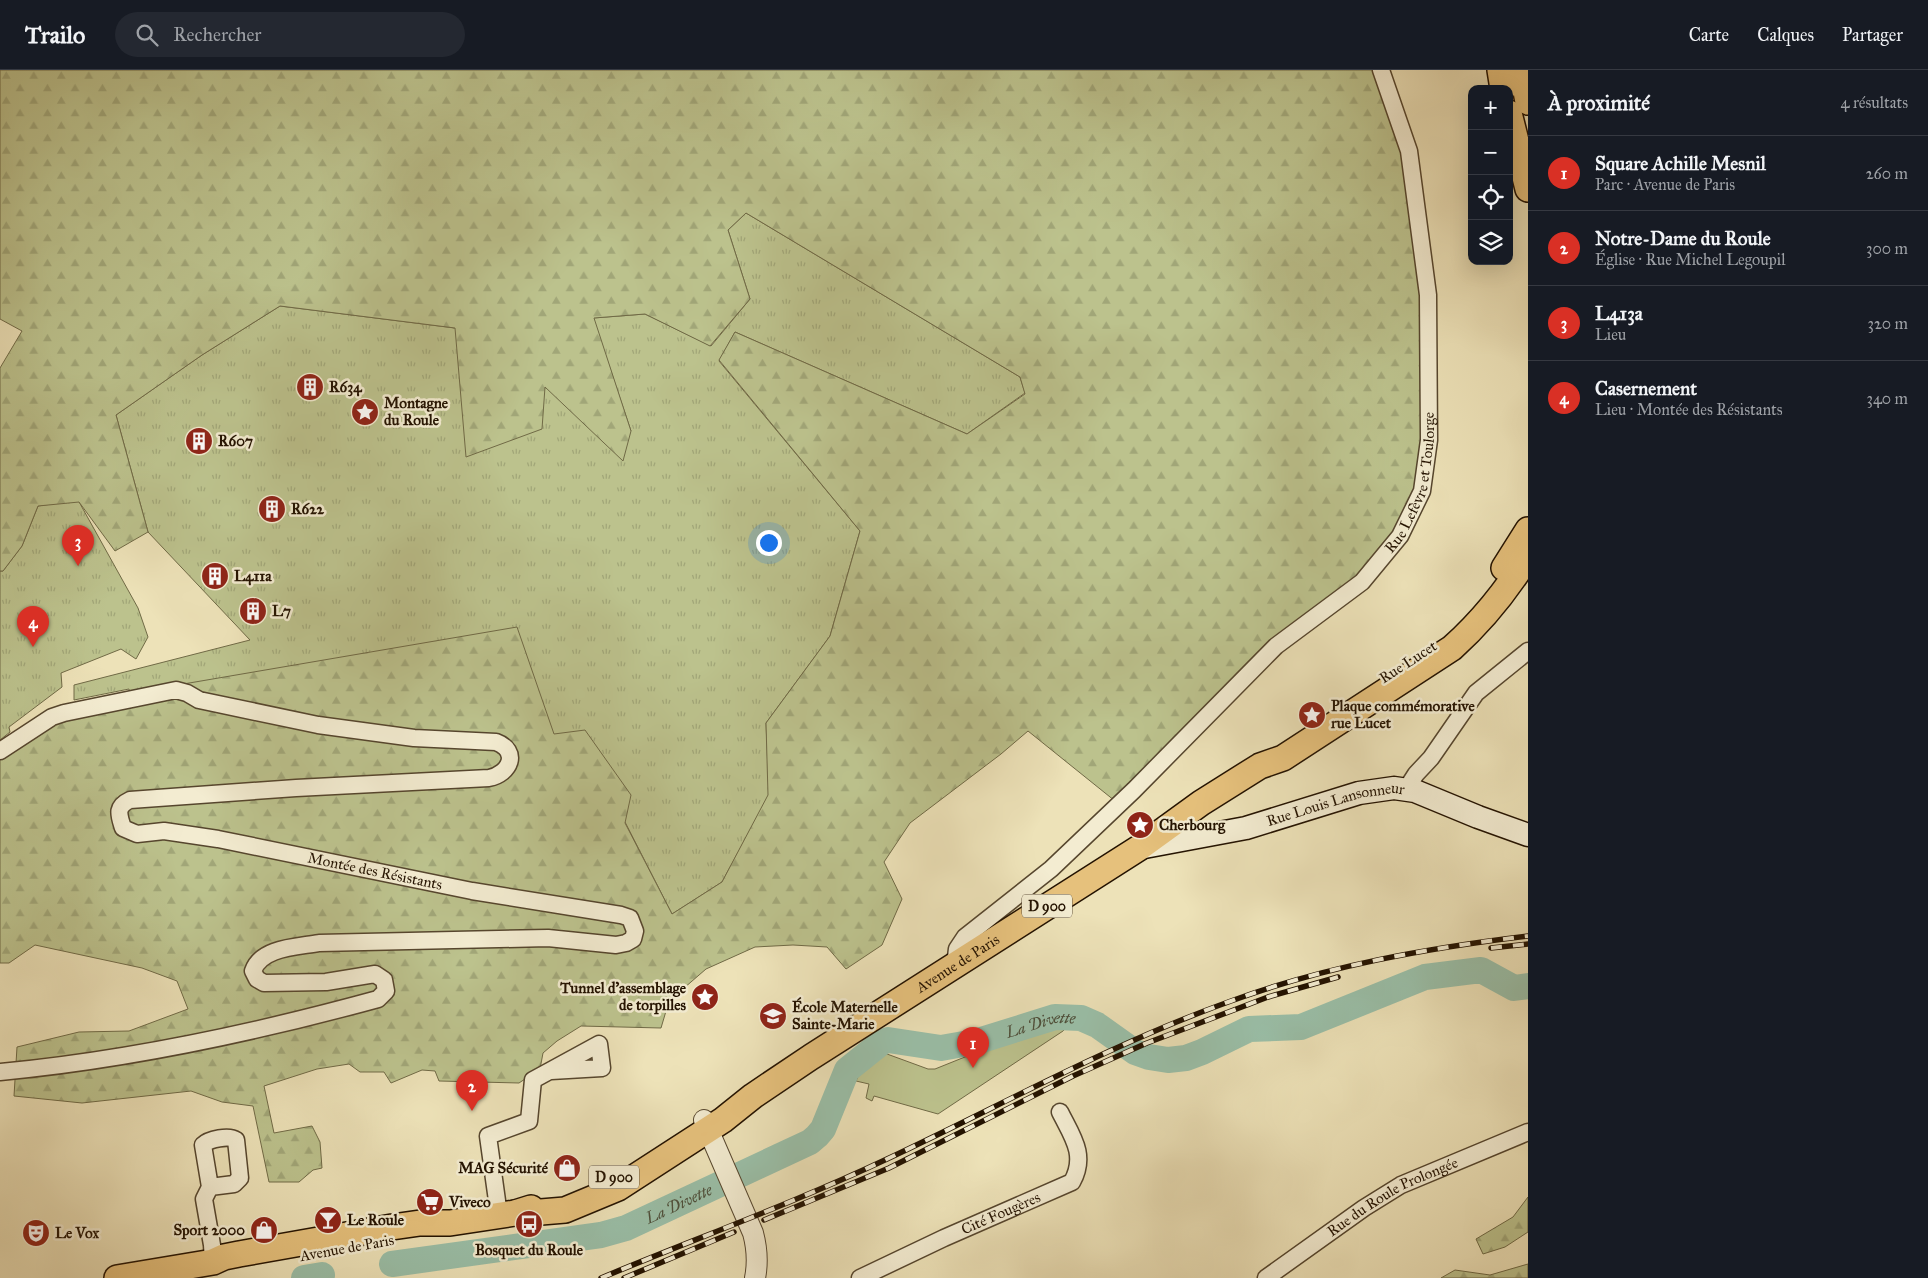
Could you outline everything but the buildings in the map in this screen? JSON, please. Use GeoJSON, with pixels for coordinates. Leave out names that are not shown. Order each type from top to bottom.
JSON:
{"type":"FeatureCollection","features":[{"type":"Feature","properties":{"kind":"main road"},"geometry":{"type":"LineString","coordinates":[[1500,70],[1502,85]]}},
{"type":"Feature","properties":{"kind":"main road"},"geometry":{"type":"LineString","coordinates":[[1522,70],[1528,102]]}},
{"type":"Feature","properties":{"kind":"main road"},"geometry":{"type":"LineString","coordinates":[[1513,129],[1528,188]]}},
{"type":"Feature","properties":{"kind":"main road","name":"Rue Lucet"},"geometry":{"type":"LineString","coordinates":[[1139,848],[1201,803],[1260,766],[1281,746],[1450,635],[1470,614],[1502,572],[1528,530]]}},
{"type":"Feature","properties":{"kind":"main road","name":"Rue Lucet"},"geometry":{"type":"LineString","coordinates":[[1260,766],[1283,758],[1452,648],[1470,632],[1497,600],[1528,556]]}},
{"type":"Feature","properties":{"kind":"main road","name":"Rue Louis Lansonneur"},"geometry":{"type":"LineString","coordinates":[[1139,848],[1246,828],[1359,793],[1394,788],[1408,788],[1528,835]]}},
{"type":"Feature","properties":{"kind":"main road","name":"Avenue de Paris"},"geometry":{"type":"LineString","coordinates":[[117,1278],[213,1262],[224,1256],[392,1227],[420,1223],[450,1222],[507,1214],[557,1212],[574,1208],[598,1198],[645,1172],[706,1125],[718,1111],[753,1096],[1139,848]]}},
{"type":"Feature","properties":{"kind":"street","name":"Rue Lefèvre et Toulorge"},"geometry":{"type":"LineString","coordinates":[[955,965],[957,949],[965,937],[1051,869],[1134,790],[1276,646],[1362,582],[1400,536],[1422,491],[1429,440],[1428,295],[1410,152],[1381,70]]}},
{"type":"Feature","properties":{"kind":"street"},"geometry":{"type":"LineString","coordinates":[[1408,788],[1416,774],[1430,758],[1476,693],[1528,651]]}},
{"type":"Feature","properties":{"kind":"street","name":"Montée des Résistants"},"geometry":{"type":"LineString","coordinates":[[0,751],[52,717],[93,706],[176,690],[187,693],[199,700],[318,725],[414,738],[496,742],[504,745],[510,754],[507,770],[499,776],[130,800],[119,809],[120,819],[123,828],[137,834],[164,831],[218,839],[472,891],[622,915],[630,918],[635,931],[633,939],[626,944],[548,938],[319,943],[284,949],[260,958],[255,963],[253,971],[257,979],[264,983],[326,982],[375,974],[384,980],[386,991],[378,999],[240,1035],[102,1060],[0,1072]]}},
{"type":"Feature","properties":{"kind":"street"},"geometry":{"type":"LineString","coordinates":[[507,1214],[488,1136],[529,1121],[533,1080],[550,1071]]}},
{"type":"Feature","properties":{"kind":"street","name":"Cité Fougères"},"geometry":{"type":"LineString","coordinates":[[860,1278],[944,1238],[1072,1182],[1079,1170],[1079,1154],[1060,1112]]}},
{"type":"Feature","properties":{"kind":"street"},"geometry":{"type":"LineString","coordinates":[[706,1125],[748,1219],[756,1246],[757,1270],[755,1278]]}},
{"type":"Feature","properties":{"kind":"street","name":"Rue du Roule Prolongée"},"geometry":{"type":"LineString","coordinates":[[1266,1278],[1364,1208],[1401,1185],[1528,1132]]}},
{"type":"Feature","properties":{"kind":"street"},"geometry":{"type":"LineString","coordinates":[[210,1187],[204,1199],[213,1262]]}},
{"type":"Feature","properties":{"kind":"green space"},"geometry":{"type":"Polygon","coordinates":[[[0,70],[1381,70],[1409,151],[1428,295],[1422,491],[1362,582],[1276,646],[1120,805],[1028,731],[1001,754],[910,823],[884,862],[902,899],[882,945],[846,969],[827,947],[793,945],[755,947],[706,969],[669,1001],[661,1028],[581,1026],[557,1041],[543,1053],[540,1069],[519,1083],[439,1081],[435,1071],[422,1070],[391,1083],[384,1072],[360,1072],[349,1064],[317,1069],[264,1086],[274,1133],[312,1126],[320,1142],[322,1168],[313,1170],[299,1182],[269,1182],[253,1106],[222,1102],[191,1091],[82,1103],[14,1096],[17,1047],[79,1032],[129,1031],[188,1009],[177,981],[142,968],[35,945],[9,963],[0,963],[0,750],[53,711],[160,688],[517,627],[554,734],[585,730],[631,795],[625,823],[672,914],[722,882],[768,795],[766,723],[830,636],[860,531],[719,360],[735,332],[967,434],[1025,394],[1020,377],[746,213],[728,230],[750,299],[710,346],[645,314],[594,318],[631,431],[623,461],[545,387],[542,429],[466,457],[455,328],[280,306],[202,355],[116,415],[148,532],[115,551],[79,502],[38,506],[22,546],[3,571],[0,571],[0,368],[22,331],[0,319],[0,70]]]}},
{"type":"Feature","properties":{"kind":"green space"},"geometry":{"type":"Polygon","coordinates":[[[746,213],[1020,377],[1025,393],[967,434],[735,332],[719,361],[860,531],[830,636],[766,723],[769,795],[722,882],[672,914],[625,822],[130,695],[129,689],[74,700],[74,685],[250,640],[148,532],[116,415],[202,355],[280,306],[455,328],[544,387],[631,431],[593,318],[645,314],[711,346],[750,299],[728,230],[746,213]]]}},
{"type":"Feature","properties":{"kind":"green space"},"geometry":{"type":"Polygon","coordinates":[[[78,500],[138,608],[148,637],[136,659],[121,649],[61,673],[62,687],[9,727],[10,732],[0,740],[0,571],[3,571],[22,546],[38,506],[78,500]]]}},
{"type":"Feature","properties":{"kind":"green space"},"geometry":{"type":"Polygon","coordinates":[[[1052,1022],[1072,1022],[1063,1031],[938,1114],[874,1096],[872,1101],[866,1098],[869,1084],[856,1081],[868,1063],[882,1055],[887,1054],[928,1069],[935,1069],[1052,1022]]]}},
{"type":"Feature","properties":{"kind":"green space"},"geometry":{"type":"Polygon","coordinates":[[[1528,1197],[1528,1232],[1505,1247],[1483,1254],[1476,1239],[1513,1217],[1528,1197]]]}},
{"type":"Feature","properties":{"kind":"green space"},"geometry":{"type":"Polygon","coordinates":[[[1528,1264],[1528,1278],[1441,1278],[1455,1270],[1490,1275],[1528,1264]]]}},
{"type":"Feature","properties":{"kind":"waterway","name":"La Divette"},"geometry":{"type":"LineString","coordinates":[[392,1264],[601,1235],[626,1228],[810,1142],[823,1129],[847,1070],[882,1042],[888,1040],[941,1048],[975,1042],[1055,1017],[1081,1018],[1097,1025],[1135,1052],[1149,1057],[1168,1060],[1186,1058],[1202,1052],[1249,1029],[1301,1027],[1425,977],[1481,970],[1514,988],[1528,986]]}},
{"type":"Feature","properties":{"kind":"waterway","name":"La Divette"},"geometry":{"type":"LineString","coordinates":[[304,1278],[322,1275]]}},
{"type":"Feature","properties":{"kind":"railway"},"geometry":{"type":"LineString","coordinates":[[601,1278],[852,1175],[1143,1036],[1231,1001],[1340,968],[1453,946],[1528,936]]}},
{"type":"Feature","properties":{"kind":"railway"},"geometry":{"type":"LineString","coordinates":[[1491,948],[1528,944]]}},
{"type":"Feature","properties":{"kind":"railway"},"geometry":{"type":"LineString","coordinates":[[764,1220],[889,1168],[1073,1076],[1147,1043],[1268,997],[1338,977]]}},
{"type":"Feature","properties":{"kind":"railway"},"geometry":{"type":"LineString","coordinates":[[624,1278],[734,1232]]}},
{"type":"Feature","properties":{"kind":"place","name":"R634"},"geometry":{"type":"Point","coordinates":[310,387]}},
{"type":"Feature","properties":{"kind":"place","name":"Montagne du Roule"},"geometry":{"type":"Point","coordinates":[365,412]}},
{"type":"Feature","properties":{"kind":"place","name":"R607"},"geometry":{"type":"Point","coordinates":[199,441]}},
{"type":"Feature","properties":{"kind":"place","name":"R622"},"geometry":{"type":"Point","coordinates":[272,509]}},
{"type":"Feature","properties":{"kind":"place","name":"L413a"},"geometry":{"type":"Point","coordinates":[78,566]}},
{"type":"Feature","properties":{"kind":"place","name":"L411a"},"geometry":{"type":"Point","coordinates":[215,576]}},
{"type":"Feature","properties":{"kind":"place","name":"L7"},"geometry":{"type":"Point","coordinates":[253,611]}},
{"type":"Feature","properties":{"kind":"place","name":"Casernement"},"geometry":{"type":"Point","coordinates":[33,647]}},
{"type":"Feature","properties":{"kind":"place","name":"Plaque commémorative rue Lucet"},"geometry":{"type":"Point","coordinates":[1312,715]}},
{"type":"Feature","properties":{"kind":"place","name":"Cherbourg"},"geometry":{"type":"Point","coordinates":[1140,825]}},
{"type":"Feature","properties":{"kind":"place","name":"Tunnel d'assemblage de torpilles"},"geometry":{"type":"Point","coordinates":[705,997]}},
{"type":"Feature","properties":{"kind":"place","name":"École Maternelle Sainte-Marie"},"geometry":{"type":"Point","coordinates":[773,1016]}},
{"type":"Feature","properties":{"kind":"place","name":"Square Achille Mesnil"},"geometry":{"type":"Point","coordinates":[973,1068]}},
{"type":"Feature","properties":{"kind":"place","name":"Notre-Dame du Roule"},"geometry":{"type":"Point","coordinates":[472,1111]}},
{"type":"Feature","properties":{"kind":"place","name":"MAG Sécurité"},"geometry":{"type":"Point","coordinates":[567,1168]}},
{"type":"Feature","properties":{"kind":"place","name":"Viveco"},"geometry":{"type":"Point","coordinates":[430,1202]}},
{"type":"Feature","properties":{"kind":"place","name":"Le Roule"},"geometry":{"type":"Point","coordinates":[328,1220]}},
{"type":"Feature","properties":{"kind":"place","name":"Bosquet du Roule"},"geometry":{"type":"Point","coordinates":[529,1224]}},
{"type":"Feature","properties":{"kind":"place","name":"Sport 2000"},"geometry":{"type":"Point","coordinates":[264,1230]}},
{"type":"Feature","properties":{"kind":"place","name":"Le Vox"},"geometry":{"type":"Point","coordinates":[36,1233]}}]}
